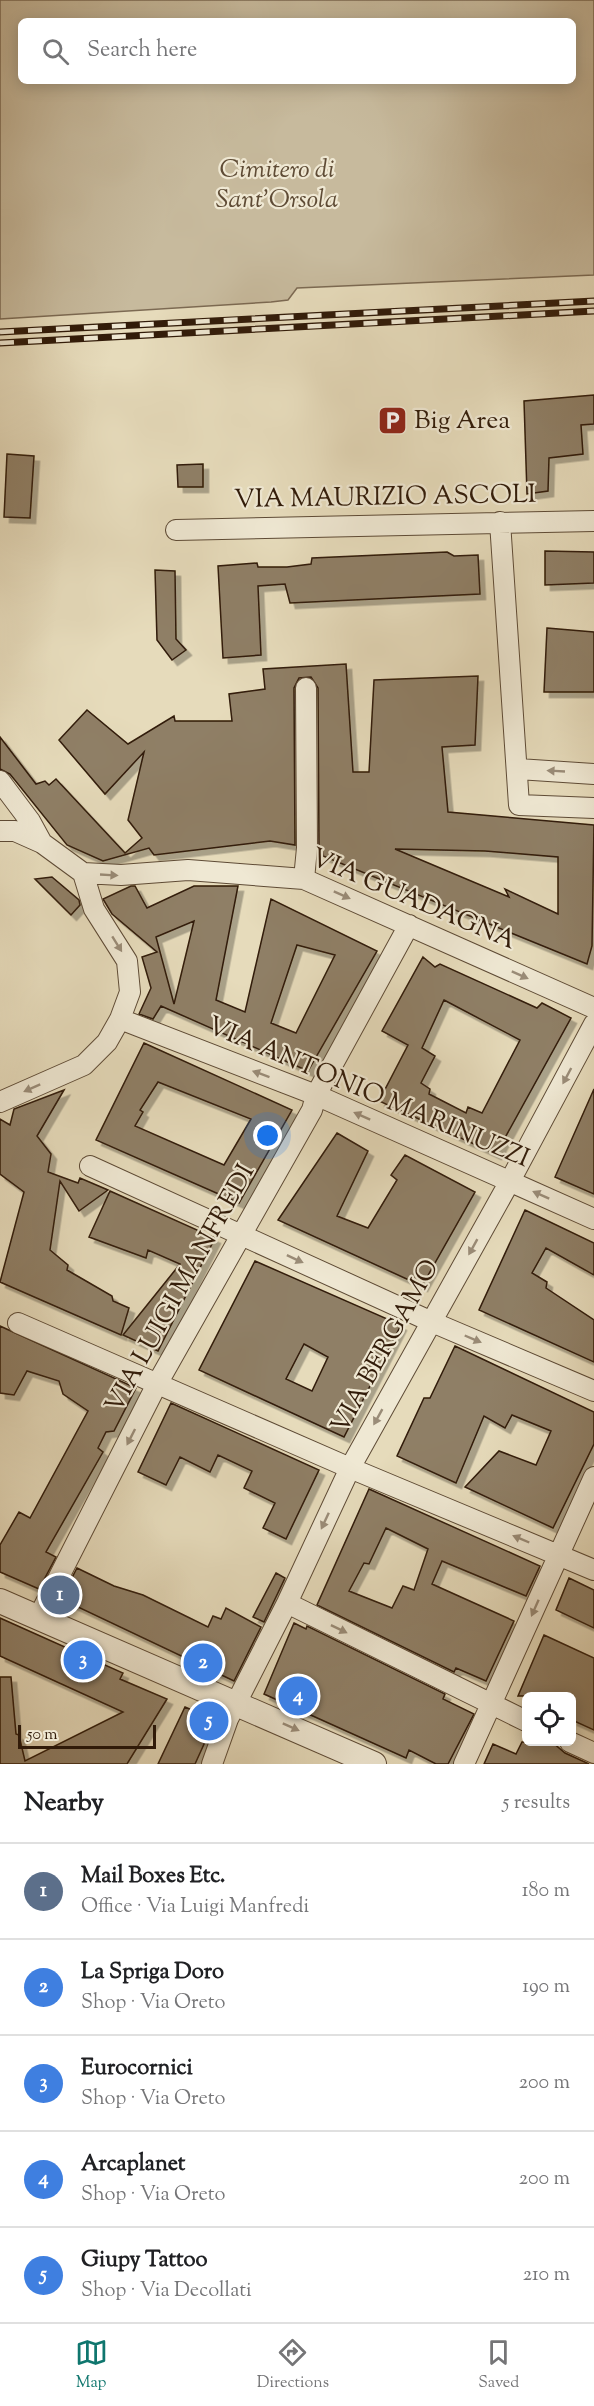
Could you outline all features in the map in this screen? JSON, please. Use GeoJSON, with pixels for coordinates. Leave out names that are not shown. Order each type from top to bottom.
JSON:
{"type":"FeatureCollection","features":[{"type":"Feature","properties":{"kind":"street"},"geometry":{"type":"LineString","coordinates":[[500,522],[519,805],[594,808]]}},
{"type":"Feature","properties":{"kind":"street","name":"VIA MAURIZIO ASCOLI"},"geometry":{"type":"LineString","coordinates":[[176,530],[594,522]]}},
{"type":"Feature","properties":{"kind":"street"},"geometry":{"type":"LineString","coordinates":[[304,879],[307,848],[306,688]]}},
{"type":"Feature","properties":{"kind":"street"},"geometry":{"type":"LineString","coordinates":[[518,769],[594,774]]}},
{"type":"Feature","properties":{"kind":"street"},"geometry":{"type":"LineString","coordinates":[[0,781],[30,821],[42,843]]}},
{"type":"Feature","properties":{"kind":"street"},"geometry":{"type":"LineString","coordinates":[[0,831],[15,831],[42,843],[83,873],[94,909],[127,961],[130,992],[120,1019],[107,1042],[84,1065],[0,1101]]}},
{"type":"Feature","properties":{"kind":"street","name":"VIA GUADAGNA"},"geometry":{"type":"LineString","coordinates":[[83,873],[121,875],[188,870],[304,879],[594,1008]]}},
{"type":"Feature","properties":{"kind":"street","name":"VIA LUIGI MANFREDI"},"geometry":{"type":"LineString","coordinates":[[38,1618],[157,1384],[312,1110],[315,1095],[409,925]]}},
{"type":"Feature","properties":{"kind":"street","name":"VIA ANTONIO MARINUZZI"},"geometry":{"type":"LineString","coordinates":[[120,1019],[315,1095],[594,1219]]}},
{"type":"Feature","properties":{"kind":"street","name":"VIA BERGAMO"},"geometry":{"type":"LineString","coordinates":[[212,1764],[228,1719],[287,1604],[350,1468],[593,1030]]}},
{"type":"Feature","properties":{"kind":"street"},"geometry":{"type":"LineString","coordinates":[[90,1166],[432,1322],[594,1391]]}},
{"type":"Feature","properties":{"kind":"street"},"geometry":{"type":"LineString","coordinates":[[18,1323],[350,1468],[594,1570]]}},
{"type":"Feature","properties":{"kind":"street"},"geometry":{"type":"LineString","coordinates":[[464,1764],[594,1477]]}},
{"type":"Feature","properties":{"kind":"street"},"geometry":{"type":"LineString","coordinates":[[0,1601],[374,1764]]}},
{"type":"Feature","properties":{"kind":"street"},"geometry":{"type":"LineString","coordinates":[[287,1604],[522,1719]]}},
{"type":"Feature","properties":{"kind":"street"},"geometry":{"type":"LineString","coordinates":[[576,1745],[594,1753]]}},
{"type":"Feature","properties":{"kind":"green space","name":"Cimitero di Sant'Orsola"},"geometry":{"type":"Polygon","coordinates":[[[0,0],[594,0],[594,275],[297,288],[288,300],[0,319],[0,0]]]}},
{"type":"Feature","properties":{"kind":"building"},"geometry":{"type":"Polygon","coordinates":[[[594,395],[594,424],[581,425],[583,454],[549,458],[548,491],[527,494],[524,401],[594,395]]]}},
{"type":"Feature","properties":{"kind":"building"},"geometry":{"type":"Polygon","coordinates":[[[7,454],[34,456],[30,518],[4,517],[7,454]]]}},
{"type":"Feature","properties":{"kind":"building"},"geometry":{"type":"Polygon","coordinates":[[[203,464],[203,487],[178,487],[177,465],[203,464]]]}},
{"type":"Feature","properties":{"kind":"building"},"geometry":{"type":"Polygon","coordinates":[[[545,551],[594,552],[594,583],[545,585],[545,551]]]}},
{"type":"Feature","properties":{"kind":"building"},"geometry":{"type":"Polygon","coordinates":[[[447,552],[454,556],[478,555],[480,594],[290,603],[285,584],[258,586],[261,655],[223,658],[218,566],[257,563],[258,567],[287,567],[311,564],[312,558],[447,552]]]}},
{"type":"Feature","properties":{"kind":"building"},"geometry":{"type":"Polygon","coordinates":[[[155,570],[175,571],[176,639],[186,650],[172,660],[157,640],[155,570]]]}},
{"type":"Feature","properties":{"kind":"building"},"geometry":{"type":"Polygon","coordinates":[[[547,628],[594,632],[594,692],[544,692],[547,628]]]}},
{"type":"Feature","properties":{"kind":"building"},"geometry":{"type":"Polygon","coordinates":[[[346,664],[353,772],[369,772],[374,680],[478,676],[475,745],[442,747],[448,812],[594,825],[592,946],[587,964],[323,856],[322,850],[319,849],[318,688],[311,677],[299,678],[294,688],[295,845],[270,841],[154,855],[149,848],[103,861],[67,845],[10,774],[0,769],[0,737],[36,784],[45,781],[49,785],[56,779],[125,853],[142,838],[128,820],[144,752],[105,794],[59,740],[87,710],[128,744],[174,716],[175,721],[232,721],[229,694],[265,689],[263,669],[346,664]],[[395,849],[509,897],[505,889],[558,914],[558,857],[485,851],[395,849]]]}},
{"type":"Feature","properties":{"kind":"building"},"geometry":{"type":"Polygon","coordinates":[[[52,877],[79,900],[80,905],[71,915],[35,879],[52,877]]]}},
{"type":"Feature","properties":{"kind":"building"},"geometry":{"type":"Polygon","coordinates":[[[135,886],[147,908],[194,886],[238,886],[216,1000],[245,1012],[271,899],[377,951],[308,1071],[161,1006],[153,1019],[139,1014],[151,988],[142,957],[157,952],[112,914],[103,899],[135,886]],[[194,921],[156,937],[174,1004],[194,921]],[[297,945],[271,1023],[296,1033],[335,955],[297,945]]]}},
{"type":"Feature","properties":{"kind":"building"},"geometry":{"type":"Polygon","coordinates":[[[423,957],[435,967],[440,964],[537,1008],[542,1003],[571,1018],[496,1154],[379,1101],[408,1045],[382,1031],[423,957]],[[444,1000],[422,1048],[435,1056],[421,1083],[430,1089],[429,1094],[466,1113],[468,1107],[482,1113],[520,1040],[444,1000]]]}},
{"type":"Feature","properties":{"kind":"building"},"geometry":{"type":"Polygon","coordinates":[[[144,1043],[292,1110],[239,1203],[96,1140],[144,1043]],[[158,1082],[140,1110],[143,1112],[135,1126],[224,1165],[251,1119],[158,1082]]]}},
{"type":"Feature","properties":{"kind":"building"},"geometry":{"type":"Polygon","coordinates":[[[594,1089],[594,1194],[555,1177],[594,1089]]]}},
{"type":"Feature","properties":{"kind":"building"},"geometry":{"type":"Polygon","coordinates":[[[64,1090],[37,1136],[51,1154],[48,1172],[78,1183],[80,1178],[108,1190],[79,1211],[60,1181],[50,1250],[68,1265],[67,1270],[112,1296],[113,1301],[129,1308],[121,1335],[0,1282],[24,1192],[0,1174],[0,1119],[10,1125],[14,1109],[64,1090]]]}},
{"type":"Feature","properties":{"kind":"building"},"geometry":{"type":"Polygon","coordinates":[[[337,1133],[368,1151],[337,1216],[368,1228],[397,1180],[391,1175],[405,1155],[475,1192],[422,1286],[278,1220],[337,1133]]]}},
{"type":"Feature","properties":{"kind":"building"},"geometry":{"type":"Polygon","coordinates":[[[110,1191],[215,1238],[158,1351],[123,1335],[180,1264],[148,1250],[146,1258],[89,1237],[110,1191]]]}},
{"type":"Feature","properties":{"kind":"building"},"geometry":{"type":"Polygon","coordinates":[[[525,1210],[594,1243],[594,1275],[546,1248],[532,1273],[547,1282],[546,1288],[594,1320],[594,1362],[479,1310],[525,1210]]]}},
{"type":"Feature","properties":{"kind":"building"},"geometry":{"type":"Polygon","coordinates":[[[255,1261],[401,1325],[344,1437],[199,1370],[255,1261]],[[304,1344],[286,1379],[312,1391],[328,1357],[304,1344]]]}},
{"type":"Feature","properties":{"kind":"building"},"geometry":{"type":"Polygon","coordinates":[[[0,1326],[136,1388],[114,1431],[106,1432],[98,1448],[103,1452],[46,1552],[56,1557],[39,1589],[0,1572],[0,1545],[19,1512],[30,1518],[88,1411],[63,1394],[59,1381],[27,1371],[14,1395],[0,1393],[0,1326]]]}},
{"type":"Feature","properties":{"kind":"building"},"geometry":{"type":"Polygon","coordinates":[[[455,1346],[594,1412],[594,1444],[553,1528],[465,1487],[499,1451],[536,1465],[551,1431],[512,1415],[505,1428],[484,1416],[456,1483],[397,1456],[424,1398],[430,1398],[455,1346]]]}},
{"type":"Feature","properties":{"kind":"building"},"geometry":{"type":"Polygon","coordinates":[[[171,1403],[319,1470],[286,1539],[263,1528],[275,1503],[244,1488],[252,1471],[218,1455],[210,1472],[180,1457],[166,1485],[138,1472],[171,1403]]]}},
{"type":"Feature","properties":{"kind":"building"},"geometry":{"type":"Polygon","coordinates":[[[369,1489],[540,1566],[526,1596],[442,1561],[432,1584],[514,1621],[486,1681],[456,1668],[454,1672],[317,1605],[369,1489]],[[386,1528],[369,1564],[364,1563],[349,1591],[392,1608],[403,1586],[414,1590],[428,1549],[386,1528]]]}},
{"type":"Feature","properties":{"kind":"building"},"geometry":{"type":"Polygon","coordinates":[[[77,1568],[114,1586],[143,1595],[208,1627],[213,1616],[221,1619],[226,1608],[261,1627],[234,1681],[61,1599],[77,1568]]]}},
{"type":"Feature","properties":{"kind":"building"},"geometry":{"type":"Polygon","coordinates":[[[276,1573],[285,1578],[264,1622],[253,1617],[276,1573]]]}},
{"type":"Feature","properties":{"kind":"building"},"geometry":{"type":"Polygon","coordinates":[[[569,1578],[594,1590],[594,1628],[556,1610],[569,1578]]]}},
{"type":"Feature","properties":{"kind":"building"},"geometry":{"type":"Polygon","coordinates":[[[0,1618],[123,1673],[120,1679],[167,1699],[127,1764],[0,1764],[0,1677],[11,1677],[16,1734],[19,1735],[25,1761],[123,1712],[0,1656],[0,1618]]]}},
{"type":"Feature","properties":{"kind":"building"},"geometry":{"type":"Polygon","coordinates":[[[294,1623],[306,1629],[307,1626],[445,1694],[443,1699],[474,1714],[448,1764],[436,1764],[409,1750],[406,1758],[264,1694],[294,1623]]]}},
{"type":"Feature","properties":{"kind":"building"},"geometry":{"type":"Polygon","coordinates":[[[544,1635],[594,1658],[594,1730],[576,1722],[576,1692],[522,1692],[522,1696],[518,1696],[544,1635]]]}},
{"type":"Feature","properties":{"kind":"building"},"geometry":{"type":"Polygon","coordinates":[[[185,1707],[215,1720],[195,1764],[158,1764],[185,1707]]]}},
{"type":"Feature","properties":{"kind":"building"},"geometry":{"type":"Polygon","coordinates":[[[522,1742],[522,1746],[557,1746],[565,1753],[589,1764],[484,1764],[493,1744],[516,1754],[522,1742]]]}},
{"type":"Feature","properties":{"kind":"railway"},"geometry":{"type":"LineString","coordinates":[[0,332],[594,301]]}},
{"type":"Feature","properties":{"kind":"railway"},"geometry":{"type":"LineString","coordinates":[[0,343],[594,311]]}},
{"type":"Feature","properties":{"kind":"place","name":"Big Area"},"geometry":{"type":"Point","coordinates":[393,421]}},
{"type":"Feature","properties":{"kind":"place","name":"Mail Boxes Etc."},"geometry":{"type":"Point","coordinates":[60,1595]}},
{"type":"Feature","properties":{"kind":"place","name":"Eurocornici"},"geometry":{"type":"Point","coordinates":[83,1660]}},
{"type":"Feature","properties":{"kind":"place","name":"La Spriga Doro"},"geometry":{"type":"Point","coordinates":[203,1663]}},
{"type":"Feature","properties":{"kind":"place","name":"Arcaplanet"},"geometry":{"type":"Point","coordinates":[298,1696]}},
{"type":"Feature","properties":{"kind":"place","name":"Giupy Tattoo"},"geometry":{"type":"Point","coordinates":[209,1721]}}]}
